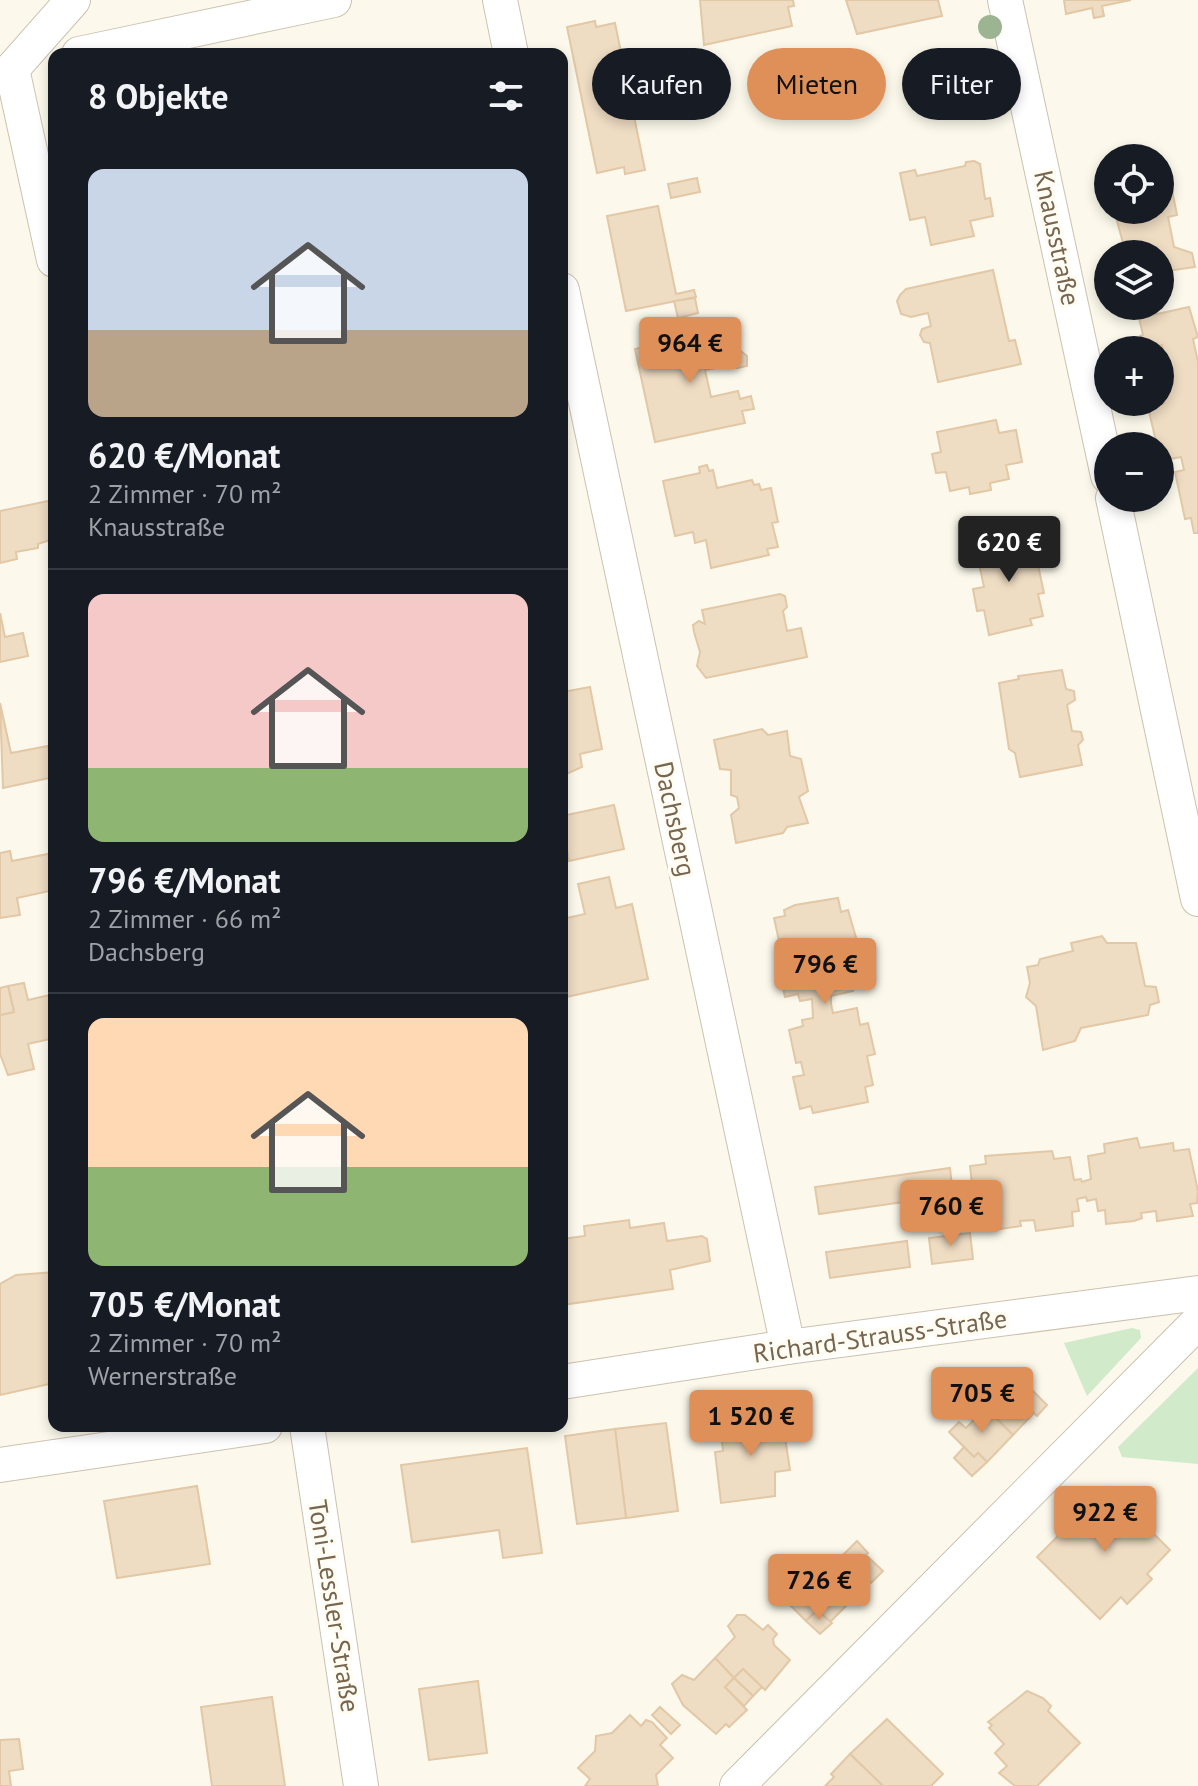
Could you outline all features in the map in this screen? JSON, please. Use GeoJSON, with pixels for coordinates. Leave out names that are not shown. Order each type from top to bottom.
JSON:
{"type":"FeatureCollection","features":[{"type":"Feature","properties":{"kind":"street"},"geometry":{"type":"LineString","coordinates":[[6,71],[73,0]]}},
{"type":"Feature","properties":{"kind":"street"},"geometry":{"type":"LineString","coordinates":[[107,48],[334,0]]}},
{"type":"Feature","properties":{"kind":"street"},"geometry":{"type":"LineString","coordinates":[[500,0],[510,48]]}},
{"type":"Feature","properties":{"kind":"street","name":"Knausstraße"},"geometry":{"type":"LineString","coordinates":[[1005,0],[1098,432]]}},
{"type":"Feature","properties":{"kind":"street"},"geometry":{"type":"LineString","coordinates":[[6,71],[48,61]]}},
{"type":"Feature","properties":{"kind":"street"},"geometry":{"type":"LineString","coordinates":[[6,71],[48,236]]}},
{"type":"Feature","properties":{"kind":"street","name":"Dachsberg"},"geometry":{"type":"LineString","coordinates":[[568,318],[788,1347]]}},
{"type":"Feature","properties":{"kind":"street"},"geometry":{"type":"LineString","coordinates":[[1116,512],[1198,899]]}},
{"type":"Feature","properties":{"kind":"street","name":"Richard-Strauss-Straße"},"geometry":{"type":"LineString","coordinates":[[568,1381],[788,1347],[1198,1293]]}},
{"type":"Feature","properties":{"kind":"street"},"geometry":{"type":"LineString","coordinates":[[737,1786],[1198,1322]]}},
{"type":"Feature","properties":{"kind":"street"},"geometry":{"type":"LineString","coordinates":[[0,1465],[224,1432]]}},
{"type":"Feature","properties":{"kind":"street","name":"Toni-Lessler-Straße"},"geometry":{"type":"LineString","coordinates":[[308,1432],[361,1786]]}},
{"type":"Feature","properties":{"kind":"green space"},"geometry":{"type":"Polygon","coordinates":[[[1132,1328],[1140,1330],[1141,1338],[1087,1396],[1064,1343],[1132,1328]]]}},
{"type":"Feature","properties":{"kind":"green space"},"geometry":{"type":"Polygon","coordinates":[[[1198,1368],[1198,1464],[1122,1457],[1118,1447],[1198,1368]]]}},
{"type":"Feature","properties":{"kind":"building"},"geometry":{"type":"Polygon","coordinates":[[[700,0],[793,0],[794,6],[788,7],[792,26],[704,45],[700,0]]]}},
{"type":"Feature","properties":{"kind":"building"},"geometry":{"type":"Polygon","coordinates":[[[846,0],[938,0],[942,16],[857,34],[846,0]]]}},
{"type":"Feature","properties":{"kind":"building"},"geometry":{"type":"Polygon","coordinates":[[[1064,0],[1131,0],[1102,6],[1104,16],[1094,18],[1092,8],[1066,14],[1064,0]]]}},
{"type":"Feature","properties":{"kind":"building"},"geometry":{"type":"Polygon","coordinates":[[[595,21],[596,27],[615,23],[620,48],[592,48],[592,120],[635,120],[645,170],[625,174],[624,167],[597,173],[567,27],[595,21]]]}},
{"type":"Feature","properties":{"kind":"building"},"geometry":{"type":"Polygon","coordinates":[[[966,162],[980,164],[985,199],[990,198],[993,216],[970,221],[974,236],[931,245],[925,217],[910,220],[900,173],[915,170],[917,176],[965,166],[966,162]]]}},
{"type":"Feature","properties":{"kind":"building"},"geometry":{"type":"Polygon","coordinates":[[[697,178],[700,192],[671,198],[668,184],[697,178]]]}},
{"type":"Feature","properties":{"kind":"building"},"geometry":{"type":"Polygon","coordinates":[[[658,206],[676,294],[694,290],[696,297],[626,311],[607,216],[658,206]]]}},
{"type":"Feature","properties":{"kind":"building"},"geometry":{"type":"Polygon","coordinates":[[[1118,224],[1169,224],[1173,240],[1122,240],[1118,224]]]}},
{"type":"Feature","properties":{"kind":"building"},"geometry":{"type":"Polygon","coordinates":[[[1174,247],[1192,253],[1195,267],[1174,270],[1174,247]]]}},
{"type":"Feature","properties":{"kind":"building"},"geometry":{"type":"Polygon","coordinates":[[[993,270],[1009,341],[1015,340],[1021,364],[938,382],[930,343],[924,342],[920,335],[922,329],[931,326],[928,313],[911,317],[901,314],[897,301],[906,289],[993,270]]]}},
{"type":"Feature","properties":{"kind":"building"},"geometry":{"type":"Polygon","coordinates":[[[695,298],[698,313],[678,318],[674,301],[695,298]]]}},
{"type":"Feature","properties":{"kind":"building"},"geometry":{"type":"Polygon","coordinates":[[[1189,307],[1198,337],[1193,339],[1198,362],[1198,533],[1194,533],[1191,518],[1185,519],[1175,472],[1184,470],[1181,457],[1174,458],[1174,432],[1154,432],[1150,416],[1174,416],[1174,336],[1140,336],[1143,335],[1139,320],[1174,320],[1174,310],[1189,307]]]}},
{"type":"Feature","properties":{"kind":"building"},"geometry":{"type":"Polygon","coordinates":[[[733,328],[737,348],[747,356],[747,366],[737,368],[735,364],[705,370],[711,397],[738,391],[740,399],[751,396],[754,409],[742,411],[745,423],[655,442],[635,349],[733,328]]]}},
{"type":"Feature","properties":{"kind":"building"},"geometry":{"type":"Polygon","coordinates":[[[996,420],[999,433],[1016,430],[1022,462],[1006,465],[1009,479],[990,483],[991,490],[970,494],[969,487],[950,491],[946,472],[936,473],[932,454],[941,452],[937,432],[996,420]]]}},
{"type":"Feature","properties":{"kind":"building"},"geometry":{"type":"Polygon","coordinates":[[[707,465],[709,471],[713,470],[717,488],[752,480],[754,485],[759,484],[761,490],[771,488],[778,522],[772,523],[778,547],[767,549],[769,555],[711,568],[706,540],[695,543],[693,532],[675,536],[663,481],[700,473],[699,467],[707,465]]]}},
{"type":"Feature","properties":{"kind":"building"},"geometry":{"type":"Polygon","coordinates":[[[48,501],[48,541],[38,544],[38,548],[16,552],[17,559],[0,563],[0,511],[48,501]]]}},
{"type":"Feature","properties":{"kind":"building"},"geometry":{"type":"Polygon","coordinates":[[[1025,534],[1029,553],[1035,551],[1044,593],[1038,594],[1043,616],[1030,619],[1032,625],[989,635],[984,610],[977,611],[973,589],[984,587],[975,545],[1025,534]]]}},
{"type":"Feature","properties":{"kind":"building"},"geometry":{"type":"Polygon","coordinates":[[[780,594],[785,596],[787,607],[783,611],[787,631],[801,628],[807,657],[706,678],[697,666],[700,652],[693,625],[699,621],[705,624],[702,610],[780,594]]]}},
{"type":"Feature","properties":{"kind":"building"},"geometry":{"type":"Polygon","coordinates":[[[0,613],[5,637],[23,633],[28,656],[0,662],[0,613]]]}},
{"type":"Feature","properties":{"kind":"building"},"geometry":{"type":"Polygon","coordinates":[[[1062,670],[1066,689],[1074,691],[1075,700],[1067,705],[1072,731],[1081,732],[1083,740],[1078,745],[1082,765],[1020,777],[1015,753],[1009,749],[999,683],[1019,679],[1018,676],[1062,670]]]}},
{"type":"Feature","properties":{"kind":"building"},"geometry":{"type":"Polygon","coordinates":[[[590,687],[602,749],[580,754],[582,767],[568,773],[568,691],[590,687]]]}},
{"type":"Feature","properties":{"kind":"building"},"geometry":{"type":"Polygon","coordinates":[[[0,703],[11,753],[48,746],[48,778],[3,788],[0,703]]]}},
{"type":"Feature","properties":{"kind":"building"},"geometry":{"type":"Polygon","coordinates":[[[762,729],[768,735],[787,731],[790,756],[801,759],[808,791],[799,797],[808,823],[787,827],[783,833],[736,843],[731,815],[739,808],[737,797],[731,795],[731,770],[720,769],[714,740],[762,729]]]}},
{"type":"Feature","properties":{"kind":"building"},"geometry":{"type":"Polygon","coordinates":[[[614,805],[624,849],[569,861],[568,815],[614,805]]]}},
{"type":"Feature","properties":{"kind":"building"},"geometry":{"type":"Polygon","coordinates":[[[10,851],[12,861],[48,854],[48,891],[17,898],[20,915],[0,918],[0,853],[10,851]]]}},
{"type":"Feature","properties":{"kind":"building"},"geometry":{"type":"Polygon","coordinates":[[[609,877],[616,908],[632,904],[648,979],[568,997],[568,918],[585,914],[578,884],[609,877]]]}},
{"type":"Feature","properties":{"kind":"building"},"geometry":{"type":"Polygon","coordinates":[[[838,898],[841,912],[848,910],[857,941],[851,942],[858,972],[850,975],[853,991],[831,996],[831,1004],[833,1013],[857,1008],[860,1025],[868,1023],[875,1054],[867,1056],[873,1085],[865,1087],[868,1102],[813,1113],[811,1106],[800,1109],[793,1077],[804,1075],[801,1062],[796,1063],[789,1030],[803,1026],[802,1020],[813,1018],[812,999],[800,1001],[798,994],[785,997],[778,965],[789,962],[787,949],[781,950],[774,918],[785,916],[784,910],[795,905],[838,898]]]}},
{"type":"Feature","properties":{"kind":"building"},"geometry":{"type":"Polygon","coordinates":[[[1102,936],[1107,943],[1136,943],[1145,986],[1156,987],[1159,1002],[1150,1005],[1148,1015],[1081,1028],[1075,1041],[1043,1050],[1036,1006],[1026,997],[1030,983],[1027,967],[1038,965],[1040,959],[1073,951],[1071,943],[1102,936]]]}},
{"type":"Feature","properties":{"kind":"building"},"geometry":{"type":"Polygon","coordinates":[[[24,983],[28,1000],[48,995],[48,1039],[28,1044],[34,1069],[8,1075],[0,1054],[0,1015],[14,1012],[8,986],[24,983]]]}},
{"type":"Feature","properties":{"kind":"building"},"geometry":{"type":"Polygon","coordinates":[[[8,986],[14,1012],[0,1015],[0,988],[8,986]]]}},
{"type":"Feature","properties":{"kind":"building"},"geometry":{"type":"Polygon","coordinates":[[[1137,1138],[1140,1148],[1173,1143],[1174,1151],[1189,1149],[1198,1191],[1197,1203],[1190,1204],[1193,1216],[1157,1221],[1156,1211],[1141,1213],[1142,1218],[1134,1221],[1106,1224],[1105,1210],[1098,1211],[1096,1199],[1087,1201],[1086,1197],[1077,1199],[1079,1211],[1072,1212],[1073,1226],[1036,1231],[1034,1220],[1020,1221],[1021,1226],[984,1231],[983,1219],[976,1220],[970,1166],[986,1164],[985,1156],[1052,1151],[1054,1159],[1070,1157],[1074,1180],[1081,1179],[1082,1182],[1091,1179],[1088,1156],[1105,1153],[1104,1144],[1137,1138]]]}},
{"type":"Feature","properties":{"kind":"building"},"geometry":{"type":"Polygon","coordinates":[[[950,1168],[953,1195],[819,1214],[815,1187],[950,1168]]]}},
{"type":"Feature","properties":{"kind":"building"},"geometry":{"type":"Polygon","coordinates":[[[629,1220],[630,1228],[664,1223],[667,1241],[702,1236],[707,1239],[710,1261],[670,1270],[673,1289],[568,1304],[568,1238],[585,1236],[584,1226],[629,1220]]]}},
{"type":"Feature","properties":{"kind":"building"},"geometry":{"type":"Polygon","coordinates":[[[970,1233],[973,1259],[932,1264],[929,1238],[970,1233]]]}},
{"type":"Feature","properties":{"kind":"building"},"geometry":{"type":"Polygon","coordinates":[[[907,1241],[910,1267],[830,1278],[826,1252],[907,1241]]]}},
{"type":"Feature","properties":{"kind":"building"},"geometry":{"type":"Polygon","coordinates":[[[48,1272],[48,1384],[0,1395],[0,1284],[16,1275],[48,1272]]]}},
{"type":"Feature","properties":{"kind":"building"},"geometry":{"type":"Polygon","coordinates":[[[1007,1386],[1034,1413],[1013,1435],[986,1408],[1007,1386]]]}},
{"type":"Feature","properties":{"kind":"building"},"geometry":{"type":"Polygon","coordinates":[[[1028,1386],[1047,1405],[1037,1416],[1018,1397],[1028,1386]]]}},
{"type":"Feature","properties":{"kind":"building"},"geometry":{"type":"Polygon","coordinates":[[[986,1408],[1013,1435],[987,1462],[978,1453],[974,1457],[949,1432],[959,1422],[966,1428],[986,1408]]]}},
{"type":"Feature","properties":{"kind":"building"},"geometry":{"type":"Polygon","coordinates":[[[758,1412],[763,1418],[785,1415],[782,1418],[790,1470],[775,1472],[775,1496],[721,1503],[715,1452],[723,1451],[720,1424],[744,1421],[747,1414],[758,1412]]]}},
{"type":"Feature","properties":{"kind":"building"},"geometry":{"type":"Polygon","coordinates":[[[666,1423],[678,1511],[626,1518],[615,1429],[666,1423]]]}},
{"type":"Feature","properties":{"kind":"building"},"geometry":{"type":"Polygon","coordinates":[[[615,1429],[626,1518],[577,1524],[565,1436],[615,1429]]]}},
{"type":"Feature","properties":{"kind":"building"},"geometry":{"type":"Polygon","coordinates":[[[964,1447],[974,1457],[978,1453],[987,1462],[972,1476],[954,1458],[964,1447]]]}},
{"type":"Feature","properties":{"kind":"building"},"geometry":{"type":"Polygon","coordinates":[[[527,1448],[542,1553],[503,1558],[499,1530],[412,1542],[401,1465],[527,1448]]]}},
{"type":"Feature","properties":{"kind":"building"},"geometry":{"type":"Polygon","coordinates":[[[197,1486],[210,1564],[117,1578],[104,1501],[197,1486]]]}},
{"type":"Feature","properties":{"kind":"building"},"geometry":{"type":"Polygon","coordinates":[[[1107,1487],[1170,1550],[1147,1574],[1152,1579],[1127,1604],[1121,1597],[1100,1619],[1037,1557],[1107,1487]]]}},
{"type":"Feature","properties":{"kind":"building"},"geometry":{"type":"Polygon","coordinates":[[[857,1541],[868,1553],[856,1565],[871,1580],[850,1602],[823,1575],[857,1541]]]}},
{"type":"Feature","properties":{"kind":"building"},"geometry":{"type":"Polygon","coordinates":[[[866,1555],[883,1571],[871,1583],[856,1565],[866,1555]]]}},
{"type":"Feature","properties":{"kind":"building"},"geometry":{"type":"Polygon","coordinates":[[[823,1575],[850,1602],[830,1622],[817,1610],[806,1621],[786,1601],[796,1590],[802,1596],[823,1575]]]}},
{"type":"Feature","properties":{"kind":"building"},"geometry":{"type":"Polygon","coordinates":[[[817,1610],[832,1623],[820,1634],[806,1621],[817,1610]]]}},
{"type":"Feature","properties":{"kind":"building"},"geometry":{"type":"Polygon","coordinates":[[[737,1615],[745,1615],[763,1630],[768,1625],[777,1634],[773,1639],[774,1645],[790,1660],[765,1690],[743,1669],[734,1678],[715,1658],[735,1637],[728,1626],[737,1615]]]}},
{"type":"Feature","properties":{"kind":"building"},"geometry":{"type":"Polygon","coordinates":[[[715,1658],[734,1678],[725,1687],[747,1710],[729,1727],[726,1724],[716,1734],[683,1705],[672,1684],[682,1675],[694,1680],[715,1658]]]}},
{"type":"Feature","properties":{"kind":"building"},"geometry":{"type":"Polygon","coordinates":[[[743,1669],[762,1687],[753,1696],[734,1678],[743,1669]]]}},
{"type":"Feature","properties":{"kind":"building"},"geometry":{"type":"Polygon","coordinates":[[[734,1678],[753,1696],[744,1706],[725,1687],[734,1678]]]}},
{"type":"Feature","properties":{"kind":"building"},"geometry":{"type":"Polygon","coordinates":[[[478,1681],[487,1753],[429,1760],[419,1689],[478,1681]]]}},
{"type":"Feature","properties":{"kind":"building"},"geometry":{"type":"Polygon","coordinates":[[[1027,1691],[1043,1698],[1051,1706],[1048,1711],[1080,1743],[1037,1786],[1015,1786],[999,1773],[1007,1766],[995,1753],[1004,1744],[989,1728],[992,1725],[988,1722],[1027,1691]]]}},
{"type":"Feature","properties":{"kind":"building"},"geometry":{"type":"Polygon","coordinates":[[[272,1697],[285,1786],[212,1786],[201,1707],[272,1697]]]}},
{"type":"Feature","properties":{"kind":"building"},"geometry":{"type":"Polygon","coordinates":[[[660,1707],[680,1725],[671,1734],[652,1715],[660,1707]]]}},
{"type":"Feature","properties":{"kind":"building"},"geometry":{"type":"Polygon","coordinates":[[[630,1715],[641,1726],[646,1720],[652,1722],[667,1738],[660,1745],[673,1758],[656,1775],[658,1786],[585,1786],[590,1779],[578,1768],[595,1751],[596,1736],[612,1733],[630,1715]]]}},
{"type":"Feature","properties":{"kind":"building"},"geometry":{"type":"Polygon","coordinates":[[[887,1719],[943,1774],[931,1786],[883,1786],[850,1754],[887,1719]]]}},
{"type":"Feature","properties":{"kind":"building"},"geometry":{"type":"Polygon","coordinates":[[[19,1739],[23,1769],[9,1771],[11,1786],[0,1786],[0,1740],[19,1739]]]}},
{"type":"Feature","properties":{"kind":"building"},"geometry":{"type":"Polygon","coordinates":[[[850,1754],[883,1786],[825,1786],[834,1777],[831,1774],[850,1754]]]}}]}
